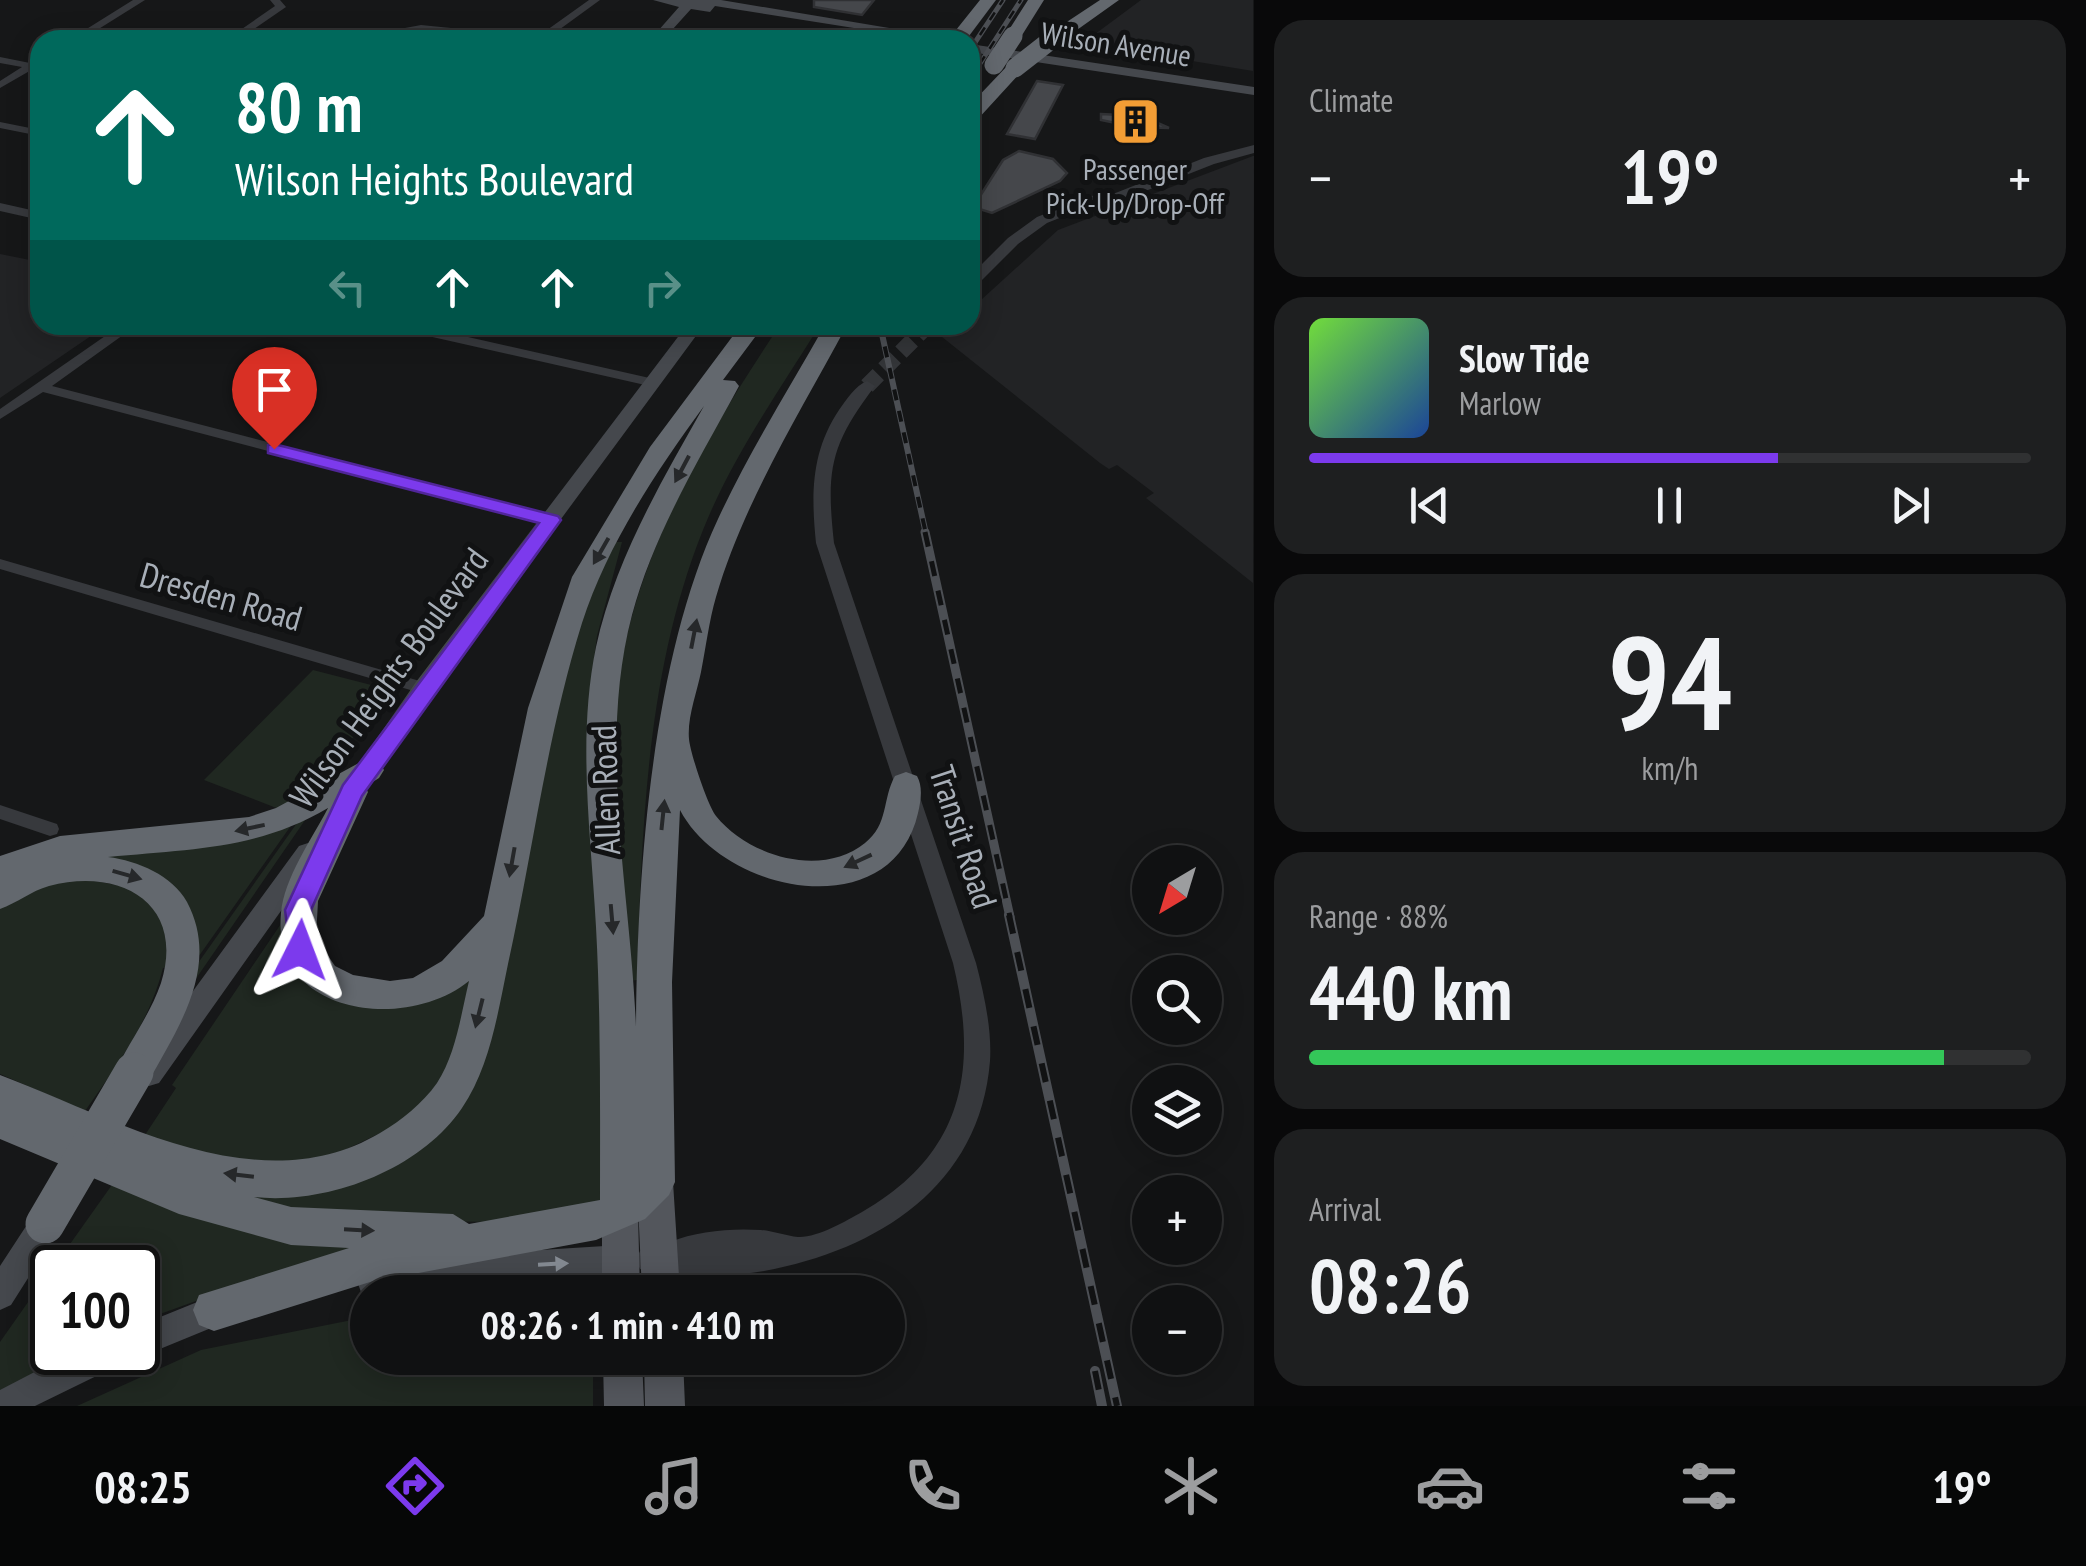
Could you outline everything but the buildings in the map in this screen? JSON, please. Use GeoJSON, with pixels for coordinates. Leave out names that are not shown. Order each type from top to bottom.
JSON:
{"type":"FeatureCollection","features":[{"type":"Feature","properties":{"kind":"highway"},"geometry":{"type":"LineString","coordinates":[[967,30],[978,0]]}},
{"type":"Feature","properties":{"kind":"highway"},"geometry":{"type":"LineString","coordinates":[[969,30],[988,0]]}},
{"type":"Feature","properties":{"kind":"highway"},"geometry":{"type":"LineString","coordinates":[[980,88],[1036,0]]}},
{"type":"Feature","properties":{"kind":"highway"},"geometry":{"type":"LineString","coordinates":[[1018,28],[1045,0]]}},
{"type":"Feature","properties":{"kind":"highway"},"geometry":{"type":"LineString","coordinates":[[980,105],[1015,68],[1047,42],[1110,1]]}},
{"type":"Feature","properties":{"kind":"highway"},"geometry":{"type":"LineString","coordinates":[[0,1092],[170,1159],[238,1177],[322,1176],[368,1160],[425,1125],[449,1095],[468,1056],[502,918],[527,774],[554,669],[585,579],[653,463],[746,335]]}},
{"type":"Feature","properties":{"kind":"highway","name":"Allen Road"},"geometry":{"type":"LineString","coordinates":[[620,1213],[613,925],[600,758],[611,647],[630,583],[674,483],[727,386],[760,335]]}},
{"type":"Feature","properties":{"kind":"highway","name":"Allen Road"},"geometry":{"type":"LineString","coordinates":[[655,1182],[654,982],[662,823],[675,730],[701,600],[731,519],[831,335]]}},
{"type":"Feature","properties":{"kind":"highway"},"geometry":{"type":"LineString","coordinates":[[675,730],[686,784],[700,819],[726,846],[747,860],[779,871],[822,873],[861,862],[874,854],[896,830],[906,784]]}},
{"type":"Feature","properties":{"kind":"highway"},"geometry":{"type":"LineString","coordinates":[[360,781],[298,910],[300,950],[330,984],[364,996],[402,996],[434,986],[461,970],[502,918]]}},
{"type":"Feature","properties":{"kind":"highway"},"geometry":{"type":"LineString","coordinates":[[0,869],[60,849],[250,830],[287,818],[360,781]]}},
{"type":"Feature","properties":{"kind":"highway"},"geometry":{"type":"LineString","coordinates":[[0,895],[50,872],[125,872],[150,882],[167,898],[182,922],[183,958],[140,1075],[45,1224]]}},
{"type":"Feature","properties":{"kind":"highway"},"geometry":{"type":"LineString","coordinates":[[0,1122],[179,1195],[291,1226],[514,1236]]}},
{"type":"Feature","properties":{"kind":"highway"},"geometry":{"type":"LineString","coordinates":[[214,1310],[370,1262],[587,1223],[620,1213],[655,1182]]}},
{"type":"Feature","properties":{"kind":"main road","name":"Wilson Avenue"},"geometry":{"type":"LineString","coordinates":[[660,0],[892,30]]}},
{"type":"Feature","properties":{"kind":"main road","name":"Wilson Avenue"},"geometry":{"type":"LineString","coordinates":[[692,2],[857,30]]}},
{"type":"Feature","properties":{"kind":"main road"},"geometry":{"type":"LineString","coordinates":[[665,30],[692,2]]}},
{"type":"Feature","properties":{"kind":"main road","name":"Wilson Avenue"},"geometry":{"type":"LineString","coordinates":[[980,43],[1254,83]]}},
{"type":"Feature","properties":{"kind":"main road","name":"Wilson Avenue"},"geometry":{"type":"LineString","coordinates":[[980,43],[1254,91]]}},
{"type":"Feature","properties":{"kind":"main road","name":"Wilson Heights Boulevard"},"geometry":{"type":"LineString","coordinates":[[140,1075],[689,335]]}},
{"type":"Feature","properties":{"kind":"main road","name":"Allen Road"},"geometry":{"type":"LineString","coordinates":[[655,1182],[661,1275]]}},
{"type":"Feature","properties":{"kind":"main road","name":"Allen Road"},"geometry":{"type":"LineString","coordinates":[[620,1213],[621,1275]]}},
{"type":"Feature","properties":{"kind":"main road"},"geometry":{"type":"LineString","coordinates":[[0,1294],[45,1224]]}},
{"type":"Feature","properties":{"kind":"main road"},"geometry":{"type":"LineString","coordinates":[[160,1333],[214,1310],[350,1285]]}},
{"type":"Feature","properties":{"kind":"main road"},"geometry":{"type":"LineString","coordinates":[[3,1406],[58,1375]]}},
{"type":"Feature","properties":{"kind":"main road"},"geometry":{"type":"LineString","coordinates":[[623,1375],[624,1406]]}},
{"type":"Feature","properties":{"kind":"main road"},"geometry":{"type":"LineString","coordinates":[[664,1375],[665,1406]]}},
{"type":"Feature","properties":{"kind":"street"},"geometry":{"type":"LineString","coordinates":[[90,30],[140,0]]}},
{"type":"Feature","properties":{"kind":"street"},"geometry":{"type":"LineString","coordinates":[[246,30],[280,6],[275,0]]}},
{"type":"Feature","properties":{"kind":"street"},"geometry":{"type":"LineString","coordinates":[[552,30],[596,0]]}},
{"type":"Feature","properties":{"kind":"street"},"geometry":{"type":"LineString","coordinates":[[398,30],[425,30]]}},
{"type":"Feature","properties":{"kind":"street"},"geometry":{"type":"LineString","coordinates":[[0,60],[30,62]]}},
{"type":"Feature","properties":{"kind":"street"},"geometry":{"type":"LineString","coordinates":[[0,85],[30,67]]}},
{"type":"Feature","properties":{"kind":"street"},"geometry":{"type":"LineString","coordinates":[[0,125],[30,131]]}},
{"type":"Feature","properties":{"kind":"street"},"geometry":{"type":"LineString","coordinates":[[980,275],[1028,229],[1095,198],[1103,190],[1194,155],[1254,141]]}},
{"type":"Feature","properties":{"kind":"street"},"geometry":{"type":"LineString","coordinates":[[1095,198],[1115,198],[1209,161],[1254,149]]}},
{"type":"Feature","properties":{"kind":"street"},"geometry":{"type":"LineString","coordinates":[[0,207],[30,214]]}},
{"type":"Feature","properties":{"kind":"street"},"geometry":{"type":"LineString","coordinates":[[0,415],[116,335]]}},
{"type":"Feature","properties":{"kind":"street"},"geometry":{"type":"LineString","coordinates":[[441,335],[654,383]]}},
{"type":"Feature","properties":{"kind":"street","name":"Transit Road"},"geometry":{"type":"LineString","coordinates":[[666,1275],[806,1249],[846,1237],[877,1222],[918,1191],[946,1158],[969,1107],[976,1063],[975,1008],[957,938],[825,543],[819,496],[821,464],[848,405],[867,386]]}},
{"type":"Feature","properties":{"kind":"street"},"geometry":{"type":"LineString","coordinates":[[41,387],[551,520]]}},
{"type":"Feature","properties":{"kind":"street","name":"Dresden Road"},"geometry":{"type":"LineString","coordinates":[[0,564],[424,688]]}},
{"type":"Feature","properties":{"kind":"street"},"geometry":{"type":"LineString","coordinates":[[0,812],[50,829]]}},
{"type":"Feature","properties":{"kind":"shaded area"},"geometry":{"type":"Polygon","coordinates":[[[1141,0],[1253,0],[1253,71],[1083,43],[1141,0]]]}},
{"type":"Feature","properties":{"kind":"shaded area"},"geometry":{"type":"Polygon","coordinates":[[[1254,156],[1253,583],[1146,498],[1154,493],[1117,465],[1109,469],[1100,463],[940,335],[980,335],[980,301],[1058,230],[1254,156]]]}},
{"type":"Feature","properties":{"kind":"shaded area"},"geometry":{"type":"Polygon","coordinates":[[[0,254],[30,260],[30,335],[92,335],[0,398],[0,254]]]}},
{"type":"Feature","properties":{"kind":"shaded area"},"geometry":{"type":"Polygon","coordinates":[[[773,335],[814,335],[728,476],[684,584],[658,695],[645,809],[637,980],[628,981],[614,737],[618,681],[629,626],[667,520],[773,335]]]}},
{"type":"Feature","properties":{"kind":"shaded area"},"geometry":{"type":"Polygon","coordinates":[[[614,542],[622,542],[597,636],[590,689],[588,760],[602,949],[603,1201],[504,1222],[308,1220],[227,1188],[438,1126],[575,634],[614,542]]]}},
{"type":"Feature","properties":{"kind":"shaded area"},"geometry":{"type":"Polygon","coordinates":[[[313,670],[383,688],[386,694],[317,785],[279,809],[204,780],[313,670]]]}},
{"type":"Feature","properties":{"kind":"shaded area"},"geometry":{"type":"Polygon","coordinates":[[[312,810],[184,996],[191,973],[297,823],[312,810]]]}},
{"type":"Feature","properties":{"kind":"shaded area"},"geometry":{"type":"Polygon","coordinates":[[[295,820],[194,963],[195,946],[95,852],[295,820]]]}},
{"type":"Feature","properties":{"kind":"shaded area"},"geometry":{"type":"Polygon","coordinates":[[[79,878],[133,888],[168,924],[169,967],[163,968],[150,1007],[131,1043],[85,1111],[0,1074],[0,904],[32,887],[79,878]]]}},
{"type":"Feature","properties":{"kind":"shaded area"},"geometry":{"type":"Polygon","coordinates":[[[291,909],[345,1003],[382,1008],[416,1004],[448,992],[479,973],[449,1068],[410,1119],[313,1165],[223,1160],[145,1135],[176,1088],[172,1085],[291,909]]]}},
{"type":"Feature","properties":{"kind":"shaded area"},"geometry":{"type":"Polygon","coordinates":[[[114,1182],[367,1251],[257,1279],[160,1314],[160,1245],[69,1245],[114,1182]]]}},
{"type":"Feature","properties":{"kind":"shaded area"},"geometry":{"type":"Polygon","coordinates":[[[30,1299],[32,1375],[0,1393],[0,1342],[30,1299]]]}},
{"type":"Feature","properties":{"kind":"shaded area"},"geometry":{"type":"Polygon","coordinates":[[[350,1320],[350,1375],[593,1375],[593,1406],[77,1406],[146,1375],[160,1375],[160,1369],[201,1350],[350,1320]]]}},
{"type":"Feature","properties":{"kind":"tunnel"},"geometry":{"type":"LineString","coordinates":[[867,386],[918,335]]}},
{"type":"Feature","properties":{"kind":"railway"},"geometry":{"type":"LineString","coordinates":[[980,35],[1003,0]]}},
{"type":"Feature","properties":{"kind":"railway"},"geometry":{"type":"LineString","coordinates":[[980,64],[1021,0]]}},
{"type":"Feature","properties":{"kind":"railway"},"geometry":{"type":"LineString","coordinates":[[882,335],[926,534]]}},
{"type":"Feature","properties":{"kind":"railway"},"geometry":{"type":"LineString","coordinates":[[925,532],[1010,917]]}},
{"type":"Feature","properties":{"kind":"railway"},"geometry":{"type":"LineString","coordinates":[[1009,915],[1117,1406]]}},
{"type":"Feature","properties":{"kind":"railway"},"geometry":{"type":"LineString","coordinates":[[1095,1371],[1102,1406]]}},
{"type":"Feature","properties":{"kind":"place","name":"Passenger Pick-Up/Drop-Off"},"geometry":{"type":"Point","coordinates":[1135,121]}},
{"type":"Feature","properties":{"kind":"route"},"geometry":{"type":"LineString","coordinates":[[274,449],[551,520],[424,688],[352,792],[298,910],[300,950]]}}]}
